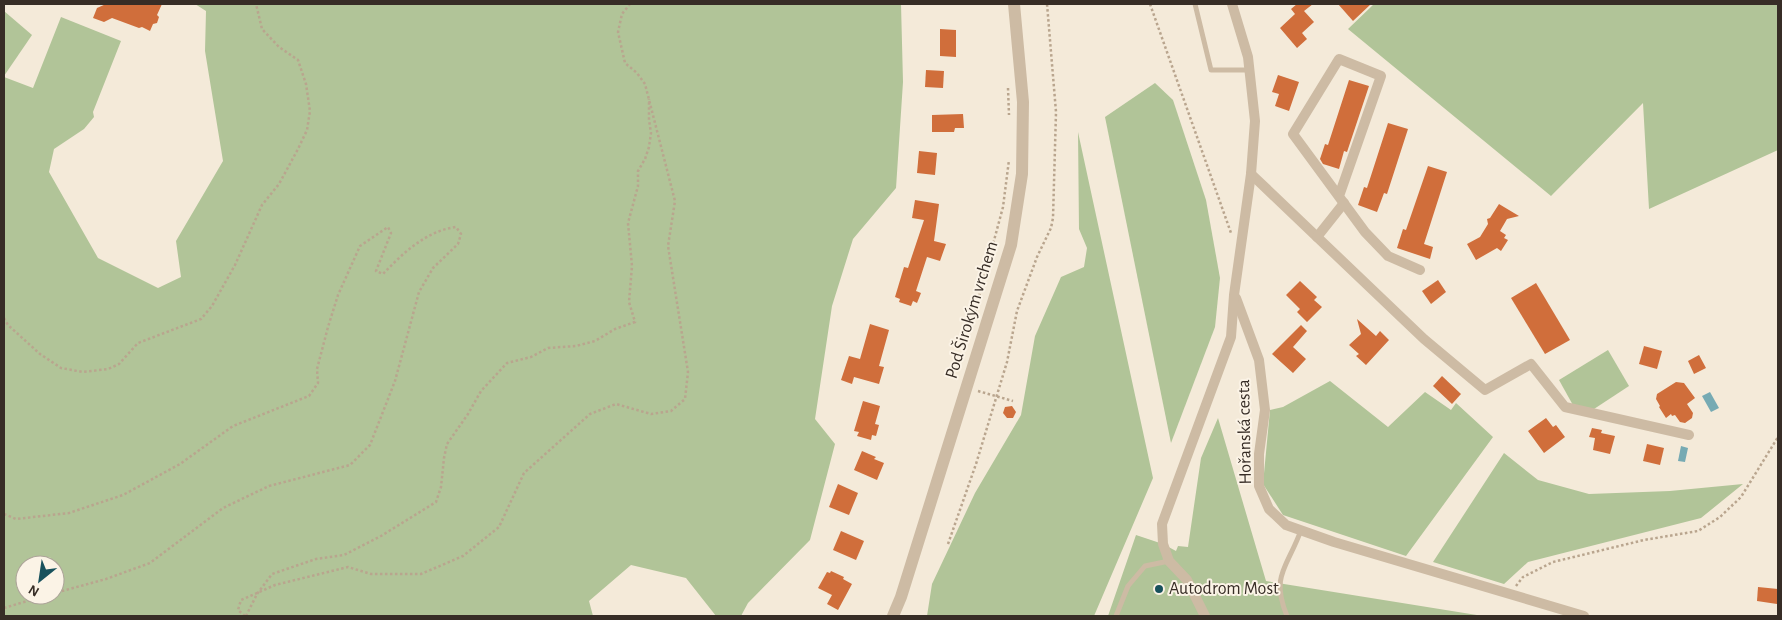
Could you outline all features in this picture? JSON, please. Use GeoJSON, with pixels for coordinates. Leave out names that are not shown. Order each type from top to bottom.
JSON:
{"type":"FeatureCollection","features":[{"type":"Feature","properties":{"kind":"street","name":"Pod Širokým vrchem"},"geometry":{"type":"LineString","coordinates":[[893,616],[901,597],[1011,244],[1022,174],[1023,102],[1014,4]]}},
{"type":"Feature","properties":{"kind":"street","name":"Hořanská cesta"},"geometry":{"type":"LineString","coordinates":[[1232,4],[1248,57],[1255,121],[1251,174],[1234,295],[1259,360],[1265,410],[1259,454],[1259,486],[1270,510],[1286,525],[1334,542],[1570,614],[1584,616]]}},
{"type":"Feature","properties":{"kind":"street"},"geometry":{"type":"LineString","coordinates":[[1317,237],[1341,199],[1381,76],[1339,59],[1293,134],[1341,199],[1365,232],[1388,256],[1420,270]]}},
{"type":"Feature","properties":{"kind":"street"},"geometry":{"type":"LineString","coordinates":[[1251,174],[1424,339],[1485,390],[1531,364],[1565,407],[1689,435]]}},
{"type":"Feature","properties":{"kind":"street"},"geometry":{"type":"LineString","coordinates":[[1205,616],[1187,580],[1169,561],[1163,544],[1162,524],[1231,337],[1234,295]]}},
{"type":"Feature","properties":{"kind":"lane"},"geometry":{"type":"LineString","coordinates":[[1195,4],[1211,70],[1249,70]]}},
{"type":"Feature","properties":{"kind":"lane"},"geometry":{"type":"LineString","coordinates":[[1287,616],[1279,592],[1281,572],[1296,544],[1301,530]]}},
{"type":"Feature","properties":{"kind":"lane"},"geometry":{"type":"LineString","coordinates":[[1116,616],[1128,586],[1145,566],[1169,561]]}},
{"type":"Feature","properties":{"kind":"path"},"geometry":{"type":"LineString","coordinates":[[4,318],[40,354],[61,368],[83,372],[108,369],[119,364],[138,343],[201,319],[212,306],[235,265],[262,205],[279,184],[298,149],[307,130],[310,111],[306,84],[298,60],[279,47],[262,29],[256,4]]}},
{"type":"Feature","properties":{"kind":"path"},"geometry":{"type":"LineString","coordinates":[[630,4],[622,14],[618,32],[625,64],[637,73],[646,84],[649,95],[675,201],[668,246],[688,372],[685,399],[671,411],[651,414],[616,404],[590,414],[524,473],[498,527],[463,556],[421,574],[371,574],[348,567],[275,585],[259,592],[241,600],[238,610],[245,616],[259,592],[272,574],[316,559],[344,555],[381,536],[436,502],[441,487],[447,444],[481,391],[507,363],[531,357],[548,348],[576,346],[595,341],[615,329],[635,322],[630,302],[632,266],[628,223],[638,186],[638,170],[645,159],[649,146],[651,133],[649,95]]}},
{"type":"Feature","properties":{"kind":"path"},"geometry":{"type":"LineString","coordinates":[[948,544],[976,464],[1011,347],[1017,311],[1054,218],[1056,112],[1047,4]]}},
{"type":"Feature","properties":{"kind":"path"},"geometry":{"type":"LineString","coordinates":[[1150,4],[1239,258]]}},
{"type":"Feature","properties":{"kind":"path"},"geometry":{"type":"LineString","coordinates":[[1008,80],[1009,118]]}},
{"type":"Feature","properties":{"kind":"path"},"geometry":{"type":"LineString","coordinates":[[968,336],[1003,207],[1009,159]]}},
{"type":"Feature","properties":{"kind":"path"},"geometry":{"type":"LineString","coordinates":[[4,514],[16,518],[69,514],[123,495],[180,464],[233,426],[309,396],[318,383],[317,369],[338,295],[360,246],[388,227],[391,233],[376,271],[383,274],[418,242],[442,229],[456,227],[461,234],[458,244],[433,268],[419,292],[395,381],[370,445],[350,465],[269,486],[223,508],[150,563],[106,580],[65,590]]}},
{"type":"Feature","properties":{"kind":"path"},"geometry":{"type":"LineString","coordinates":[[966,388],[1013,401]]}},
{"type":"Feature","properties":{"kind":"path"},"geometry":{"type":"LineString","coordinates":[[1514,596],[1517,585],[1523,577],[1553,562],[1644,540],[1698,531],[1720,517],[1741,497],[1778,437]]}},
{"type":"Feature","properties":{"kind":"green space"},"geometry":{"type":"Polygon","coordinates":[[[195,4],[901,4],[903,82],[896,188],[853,239],[832,306],[815,419],[835,444],[810,540],[748,603],[741,616],[716,616],[686,578],[631,565],[589,601],[593,616],[4,616],[4,77],[33,88],[61,17],[121,41],[93,112],[94,117],[84,129],[54,149],[49,172],[98,258],[158,288],[181,277],[176,241],[223,161],[205,51],[206,11],[195,4]]]}},
{"type":"Feature","properties":{"kind":"green space"},"geometry":{"type":"Polygon","coordinates":[[[1374,4],[1778,4],[1778,150],[1649,209],[1643,103],[1551,196],[1348,29],[1374,4]]]}},
{"type":"Feature","properties":{"kind":"green space"},"geometry":{"type":"Polygon","coordinates":[[[4,11],[32,35],[4,76],[4,11]]]}},
{"type":"Feature","properties":{"kind":"green space"},"geometry":{"type":"Polygon","coordinates":[[[1155,83],[1173,100],[1206,200],[1220,278],[1215,327],[1171,443],[1105,117],[1155,83]]]}},
{"type":"Feature","properties":{"kind":"green space"},"geometry":{"type":"Polygon","coordinates":[[[1078,132],[1153,478],[1094,616],[927,616],[932,584],[975,493],[1021,415],[1035,336],[1061,277],[1084,267],[1087,248],[1079,229],[1078,132]]]}},
{"type":"Feature","properties":{"kind":"green space"},"geometry":{"type":"Polygon","coordinates":[[[1608,350],[1629,386],[1594,409],[1574,407],[1559,380],[1608,350]]]}},
{"type":"Feature","properties":{"kind":"green space"},"geometry":{"type":"Polygon","coordinates":[[[1330,381],[1388,427],[1425,392],[1451,410],[1456,403],[1493,437],[1406,556],[1283,515],[1263,484],[1270,410],[1283,407],[1330,381]]]}},
{"type":"Feature","properties":{"kind":"green space"},"geometry":{"type":"Polygon","coordinates":[[[1218,418],[1266,581],[1483,616],[1108,616],[1136,535],[1163,544],[1176,551],[1178,546],[1188,547],[1201,458],[1218,418]]]}},
{"type":"Feature","properties":{"kind":"green space"},"geometry":{"type":"Polygon","coordinates":[[[1504,453],[1538,480],[1589,494],[1670,491],[1743,484],[1701,518],[1528,562],[1504,584],[1433,562],[1504,453]]]}},
{"type":"Feature","properties":{"kind":"water"},"geometry":{"type":"Polygon","coordinates":[[[1710,392],[1719,408],[1711,412],[1702,396],[1710,392]]]}},
{"type":"Feature","properties":{"kind":"water"},"geometry":{"type":"Polygon","coordinates":[[[1681,446],[1688,448],[1685,462],[1678,461],[1681,446]]]}},
{"type":"Feature","properties":{"kind":"building"},"geometry":{"type":"Polygon","coordinates":[[[106,4],[162,4],[157,15],[159,17],[157,23],[153,24],[150,31],[112,18],[104,22],[93,18],[97,8],[106,4]]]}},
{"type":"Feature","properties":{"kind":"building"},"geometry":{"type":"Polygon","coordinates":[[[1297,4],[1313,4],[1304,11],[1314,22],[1302,33],[1307,39],[1297,48],[1280,28],[1295,14],[1291,9],[1297,4]]]}},
{"type":"Feature","properties":{"kind":"building"},"geometry":{"type":"Polygon","coordinates":[[[1338,4],[1371,4],[1353,21],[1338,4]]]}},
{"type":"Feature","properties":{"kind":"building"},"geometry":{"type":"Polygon","coordinates":[[[940,29],[956,30],[956,57],[940,56],[940,29]]]}},
{"type":"Feature","properties":{"kind":"building"},"geometry":{"type":"Polygon","coordinates":[[[926,70],[944,71],[943,88],[925,87],[926,70]]]}},
{"type":"Feature","properties":{"kind":"building"},"geometry":{"type":"Polygon","coordinates":[[[1278,75],[1299,82],[1289,111],[1275,106],[1279,94],[1272,92],[1278,75]]]}},
{"type":"Feature","properties":{"kind":"building"},"geometry":{"type":"Polygon","coordinates":[[[1349,80],[1369,86],[1347,152],[1344,151],[1339,169],[1323,164],[1320,159],[1325,144],[1328,145],[1349,80]]]}},
{"type":"Feature","properties":{"kind":"building"},"geometry":{"type":"Polygon","coordinates":[[[963,114],[964,128],[955,128],[954,132],[932,132],[932,115],[963,114]]]}},
{"type":"Feature","properties":{"kind":"building"},"geometry":{"type":"Polygon","coordinates":[[[1388,123],[1408,129],[1387,194],[1384,193],[1377,212],[1358,205],[1364,187],[1367,188],[1388,123]]]}},
{"type":"Feature","properties":{"kind":"building"},"geometry":{"type":"Polygon","coordinates":[[[919,151],[937,153],[935,175],[917,173],[919,151]]]}},
{"type":"Feature","properties":{"kind":"building"},"geometry":{"type":"Polygon","coordinates":[[[1428,166],[1447,172],[1424,244],[1433,247],[1430,259],[1397,248],[1403,229],[1406,230],[1428,166]]]}},
{"type":"Feature","properties":{"kind":"building"},"geometry":{"type":"Polygon","coordinates":[[[915,200],[939,204],[934,241],[946,244],[940,261],[927,257],[916,291],[921,293],[917,303],[913,301],[911,306],[899,302],[900,299],[895,297],[904,267],[908,268],[924,220],[912,218],[915,200]]]}},
{"type":"Feature","properties":{"kind":"building"},"geometry":{"type":"Polygon","coordinates":[[[1499,204],[1519,216],[1507,219],[1500,231],[1506,235],[1504,238],[1508,240],[1501,251],[1497,248],[1476,260],[1467,244],[1480,237],[1488,224],[1487,219],[1490,218],[1499,204]]]}},
{"type":"Feature","properties":{"kind":"building"},"geometry":{"type":"Polygon","coordinates":[[[1438,280],[1446,292],[1431,304],[1422,291],[1438,280]]]}},
{"type":"Feature","properties":{"kind":"building"},"geometry":{"type":"Polygon","coordinates":[[[1300,281],[1317,297],[1314,300],[1322,307],[1307,322],[1297,312],[1300,309],[1286,295],[1300,281]]]}},
{"type":"Feature","properties":{"kind":"building"},"geometry":{"type":"Polygon","coordinates":[[[1536,283],[1570,340],[1545,354],[1511,298],[1536,283]]]}},
{"type":"Feature","properties":{"kind":"building"},"geometry":{"type":"Polygon","coordinates":[[[1357,319],[1376,336],[1380,331],[1389,340],[1366,365],[1356,356],[1359,354],[1349,345],[1361,334],[1357,319]]]}},
{"type":"Feature","properties":{"kind":"building"},"geometry":{"type":"Polygon","coordinates":[[[870,324],[889,330],[879,366],[884,367],[879,384],[854,377],[852,384],[841,380],[849,356],[860,359],[870,324]]]}},
{"type":"Feature","properties":{"kind":"building"},"geometry":{"type":"Polygon","coordinates":[[[1301,325],[1307,331],[1293,347],[1306,359],[1293,373],[1272,354],[1301,325]]]}},
{"type":"Feature","properties":{"kind":"building"},"geometry":{"type":"Polygon","coordinates":[[[1644,346],[1662,351],[1657,369],[1639,364],[1644,346]]]}},
{"type":"Feature","properties":{"kind":"building"},"geometry":{"type":"Polygon","coordinates":[[[1699,355],[1706,368],[1694,374],[1688,361],[1699,355]]]}},
{"type":"Feature","properties":{"kind":"building"},"geometry":{"type":"Polygon","coordinates":[[[1442,376],[1461,394],[1452,404],[1433,386],[1442,376]]]}},
{"type":"Feature","properties":{"kind":"building"},"geometry":{"type":"Polygon","coordinates":[[[1676,382],[1684,383],[1695,398],[1687,404],[1693,413],[1692,418],[1685,423],[1680,422],[1675,415],[1672,416],[1671,414],[1666,418],[1656,399],[1657,394],[1676,382]]]}},
{"type":"Feature","properties":{"kind":"building"},"geometry":{"type":"Polygon","coordinates":[[[863,401],[880,406],[875,424],[879,425],[876,436],[872,435],[871,440],[857,436],[859,432],[854,431],[863,401]]]}},
{"type":"Feature","properties":{"kind":"building"},"geometry":{"type":"Polygon","coordinates":[[[1012,406],[1016,412],[1013,418],[1007,418],[1003,413],[1005,407],[1012,406]]]}},
{"type":"Feature","properties":{"kind":"building"},"geometry":{"type":"Polygon","coordinates":[[[1546,418],[1553,427],[1556,425],[1565,437],[1544,453],[1528,431],[1546,418]]]}},
{"type":"Feature","properties":{"kind":"building"},"geometry":{"type":"Polygon","coordinates":[[[1592,428],[1602,430],[1601,433],[1615,436],[1610,454],[1593,450],[1595,438],[1589,437],[1592,428]]]}},
{"type":"Feature","properties":{"kind":"building"},"geometry":{"type":"Polygon","coordinates":[[[1647,444],[1664,448],[1660,465],[1643,461],[1647,444]]]}},
{"type":"Feature","properties":{"kind":"building"},"geometry":{"type":"Polygon","coordinates":[[[862,451],[884,463],[877,480],[854,470],[862,451]]]}},
{"type":"Feature","properties":{"kind":"building"},"geometry":{"type":"Polygon","coordinates":[[[838,484],[858,493],[849,515],[829,507],[838,484]]]}},
{"type":"Feature","properties":{"kind":"building"},"geometry":{"type":"Polygon","coordinates":[[[841,531],[864,541],[856,560],[833,550],[841,531]]]}},
{"type":"Feature","properties":{"kind":"building"},"geometry":{"type":"Polygon","coordinates":[[[831,571],[844,577],[843,579],[852,584],[838,610],[827,604],[832,595],[818,588],[827,572],[830,573],[831,571]]]}},
{"type":"Feature","properties":{"kind":"building"},"geometry":{"type":"Polygon","coordinates":[[[1758,587],[1778,589],[1777,604],[1757,601],[1758,587]]]}},
{"type":"Feature","properties":{"kind":"place","name":"Autodrom Most"},"geometry":{"type":"Point","coordinates":[1159,589]}}]}
